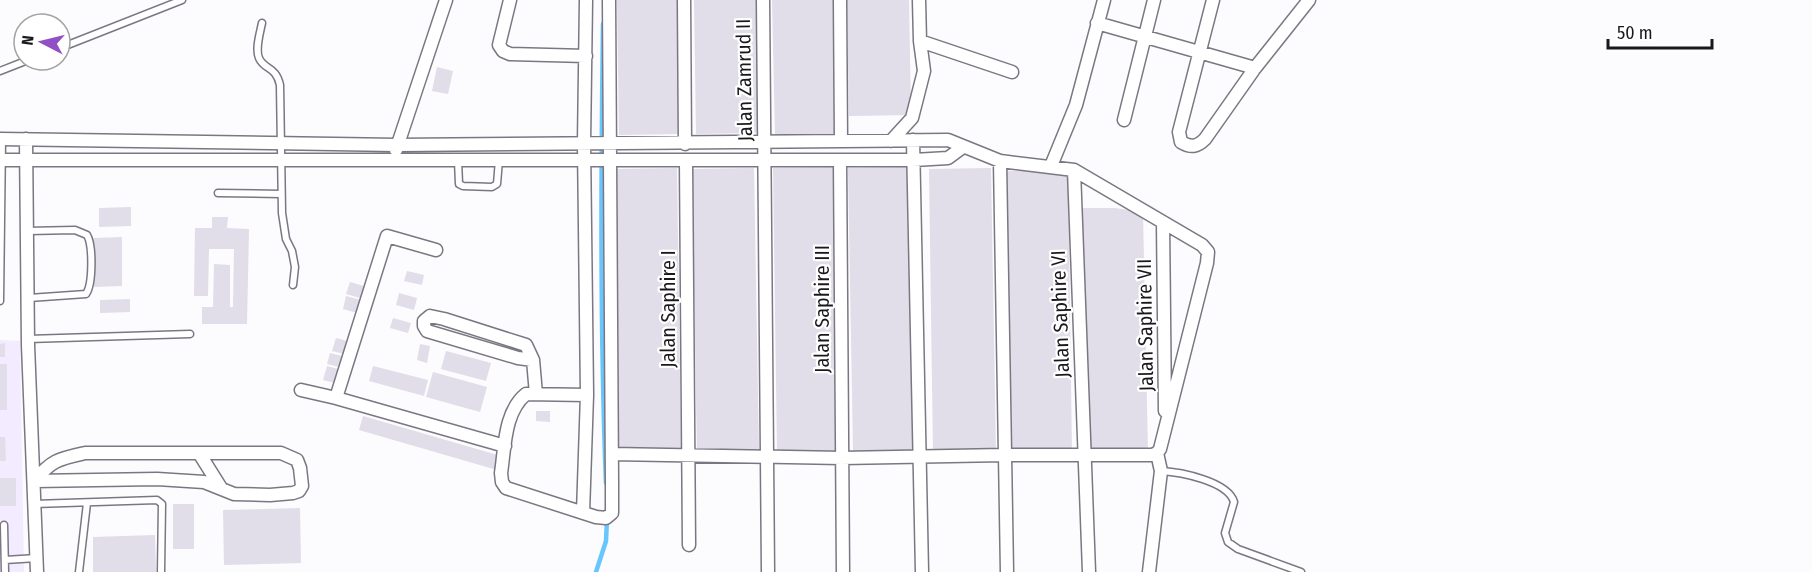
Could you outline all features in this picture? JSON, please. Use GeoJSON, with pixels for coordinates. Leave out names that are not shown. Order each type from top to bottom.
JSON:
{"type":"FeatureCollection","features":[{"type":"Feature","properties":{"kind":"street"},"geometry":{"type":"LineString","coordinates":[[393,160],[446,0]]}},
{"type":"Feature","properties":{"kind":"street"},"geometry":{"type":"LineString","coordinates":[[510,0],[500,45],[503,51],[510,54],[586,56]]}},
{"type":"Feature","properties":{"kind":"street"},"geometry":{"type":"LineString","coordinates":[[583,513],[598,160],[607,143],[597,38],[586,0]]}},
{"type":"Feature","properties":{"kind":"street"},"geometry":{"type":"LineString","coordinates":[[587,395],[526,394],[515,404],[510,417],[501,473],[503,485],[583,513],[606,517],[612,513],[612,454],[598,160],[588,143],[586,56],[597,38],[609,0]]}},
{"type":"Feature","properties":{"kind":"street"},"geometry":{"type":"LineString","coordinates":[[684,0],[685,144]]}},
{"type":"Feature","properties":{"kind":"street","name":"Jalan Zamrud II"},"geometry":{"type":"LineString","coordinates":[[763,0],[768,572]]}},
{"type":"Feature","properties":{"kind":"street"},"geometry":{"type":"LineString","coordinates":[[840,0],[841,141]]}},
{"type":"Feature","properties":{"kind":"street"},"geometry":{"type":"LineString","coordinates":[[891,141],[912,118],[924,71],[920,41],[919,0]]}},
{"type":"Feature","properties":{"kind":"street"},"geometry":{"type":"LineString","coordinates":[[1051,166],[1076,105],[1104,0]]}},
{"type":"Feature","properties":{"kind":"street"},"geometry":{"type":"LineString","coordinates":[[1124,120],[1154,0]]}},
{"type":"Feature","properties":{"kind":"street"},"geometry":{"type":"LineString","coordinates":[[1213,0],[1179,132],[1181,142],[1189,146],[1198,146],[1205,139],[1254,68],[1309,0]]}},
{"type":"Feature","properties":{"kind":"street"},"geometry":{"type":"LineString","coordinates":[[1097,23],[1254,68]]}},
{"type":"Feature","properties":{"kind":"street"},"geometry":{"type":"LineString","coordinates":[[920,41],[1012,72]]}},
{"type":"Feature","properties":{"kind":"street"},"geometry":{"type":"LineString","coordinates":[[26,139],[28,339],[37,572]]}},
{"type":"Feature","properties":{"kind":"street"},"geometry":{"type":"LineString","coordinates":[[1,140],[397,145],[948,140],[1000,161],[1074,170],[1202,245],[1208,252],[1157,453],[1161,471],[1149,572]]}},
{"type":"Feature","properties":{"kind":"street"},"geometry":{"type":"LineString","coordinates":[[914,141],[922,572]]}},
{"type":"Feature","properties":{"kind":"street"},"geometry":{"type":"LineString","coordinates":[[1,160],[914,160],[948,158],[963,147]]}},
{"type":"Feature","properties":{"kind":"street","name":"Jalan Saphire III"},"geometry":{"type":"LineString","coordinates":[[840,160],[843,572]]}},
{"type":"Feature","properties":{"kind":"street","name":"Jalan Saphire I"},"geometry":{"type":"LineString","coordinates":[[686,161],[689,545]]}},
{"type":"Feature","properties":{"kind":"street"},"geometry":{"type":"LineString","coordinates":[[1000,161],[1007,572]]}},
{"type":"Feature","properties":{"kind":"street","name":"Jalan Saphire VI"},"geometry":{"type":"LineString","coordinates":[[1074,170],[1089,572]]}},
{"type":"Feature","properties":{"kind":"street","name":"Jalan Saphire VII"},"geometry":{"type":"LineString","coordinates":[[1163,222],[1165,427]]}},
{"type":"Feature","properties":{"kind":"street"},"geometry":{"type":"LineString","coordinates":[[336,398],[387,236],[436,250]]}},
{"type":"Feature","properties":{"kind":"street"},"geometry":{"type":"LineString","coordinates":[[532,360],[427,331],[424,321],[430,316],[444,319],[526,345],[532,360],[536,394]]}},
{"type":"Feature","properties":{"kind":"street"},"geometry":{"type":"LineString","coordinates":[[301,390],[505,446]]}},
{"type":"Feature","properties":{"kind":"street"},"geometry":{"type":"LineString","coordinates":[[85,453],[281,453],[297,460],[302,486],[299,491],[293,493],[270,495],[234,494],[204,482],[158,479],[34,481],[48,465],[85,453]]}},
{"type":"Feature","properties":{"kind":"street"},"geometry":{"type":"LineString","coordinates":[[199,453],[221,488]]}},
{"type":"Feature","properties":{"kind":"street"},"geometry":{"type":"LineString","coordinates":[[612,454],[842,458],[1152,455],[1157,453]]}},
{"type":"Feature","properties":{"kind":"lane"},"geometry":{"type":"LineString","coordinates":[[72,43],[182,0]]}},
{"type":"Feature","properties":{"kind":"lane"},"geometry":{"type":"LineString","coordinates":[[262,23],[257,51],[261,62],[278,77],[281,194],[286,239],[292,251],[295,267],[293,285]]}},
{"type":"Feature","properties":{"kind":"lane"},"geometry":{"type":"LineString","coordinates":[[0,301],[1,140]]}},
{"type":"Feature","properties":{"kind":"lane"},"geometry":{"type":"LineString","coordinates":[[458,160],[459,184],[492,187],[497,184],[499,160]]}},
{"type":"Feature","properties":{"kind":"lane"},"geometry":{"type":"LineString","coordinates":[[218,193],[281,194]]}},
{"type":"Feature","properties":{"kind":"lane"},"geometry":{"type":"LineString","coordinates":[[27,231],[75,230],[87,235],[91,244],[90,287],[86,294],[29,298]]}},
{"type":"Feature","properties":{"kind":"lane"},"geometry":{"type":"LineString","coordinates":[[28,339],[190,334]]}},
{"type":"Feature","properties":{"kind":"lane"},"geometry":{"type":"LineString","coordinates":[[1161,471],[1189,474],[1232,496],[1234,502],[1225,533],[1228,542],[1238,549],[1301,572]]}},
{"type":"Feature","properties":{"kind":"lane"},"geometry":{"type":"LineString","coordinates":[[34,504],[160,501],[162,504],[161,572]]}},
{"type":"Feature","properties":{"kind":"lane"},"geometry":{"type":"LineString","coordinates":[[79,572],[87,502]]}},
{"type":"Feature","properties":{"kind":"lane"},"geometry":{"type":"LineString","coordinates":[[4,525],[5,572]]}},
{"type":"Feature","properties":{"kind":"lane"},"geometry":{"type":"LineString","coordinates":[[5,560],[37,558]]}},
{"type":"Feature","properties":{"kind":"shaded area"},"geometry":{"type":"Polygon","coordinates":[[[0,340],[20,341],[24,572],[0,572],[0,340]]]}},
{"type":"Feature","properties":{"kind":"building"},"geometry":{"type":"Polygon","coordinates":[[[617,0],[679,0],[681,134],[619,135],[617,0]]]}},
{"type":"Feature","properties":{"kind":"building"},"geometry":{"type":"Polygon","coordinates":[[[694,0],[756,0],[758,133],[696,134],[694,0]]]}},
{"type":"Feature","properties":{"kind":"building"},"geometry":{"type":"Polygon","coordinates":[[[772,0],[834,0],[837,135],[775,136],[772,0]]]}},
{"type":"Feature","properties":{"kind":"building"},"geometry":{"type":"Polygon","coordinates":[[[847,0],[909,0],[911,115],[849,116],[847,0]]]}},
{"type":"Feature","properties":{"kind":"building"},"geometry":{"type":"Polygon","coordinates":[[[437,67],[453,71],[448,94],[432,91],[437,67]]]}},
{"type":"Feature","properties":{"kind":"building"},"geometry":{"type":"Polygon","coordinates":[[[835,167],[839,451],[777,452],[773,168],[835,167]]]}},
{"type":"Feature","properties":{"kind":"building"},"geometry":{"type":"Polygon","coordinates":[[[910,167],[915,450],[853,451],[848,168],[910,167]]]}},
{"type":"Feature","properties":{"kind":"building"},"geometry":{"type":"Polygon","coordinates":[[[677,168],[681,451],[619,452],[615,169],[677,168]]]}},
{"type":"Feature","properties":{"kind":"building"},"geometry":{"type":"Polygon","coordinates":[[[754,168],[759,452],[697,453],[692,169],[754,168]]]}},
{"type":"Feature","properties":{"kind":"building"},"geometry":{"type":"Polygon","coordinates":[[[991,168],[996,452],[933,453],[929,169],[991,168]]]}},
{"type":"Feature","properties":{"kind":"building"},"geometry":{"type":"Polygon","coordinates":[[[1068,170],[1072,453],[1010,454],[1006,171],[1068,170]]]}},
{"type":"Feature","properties":{"kind":"building"},"geometry":{"type":"Polygon","coordinates":[[[131,207],[131,226],[99,227],[99,208],[131,207]]]}},
{"type":"Feature","properties":{"kind":"building"},"geometry":{"type":"Polygon","coordinates":[[[1082,208],[1115,208],[1143,212],[1148,453],[1086,454],[1082,208]]]}},
{"type":"Feature","properties":{"kind":"building"},"geometry":{"type":"Polygon","coordinates":[[[212,217],[228,217],[227,228],[249,229],[247,324],[202,324],[202,307],[213,307],[214,264],[230,265],[230,307],[233,307],[234,249],[209,249],[208,296],[194,296],[195,228],[212,228],[212,217]]]}},
{"type":"Feature","properties":{"kind":"building"},"geometry":{"type":"Polygon","coordinates":[[[122,237],[122,286],[94,287],[93,238],[122,237]]]}},
{"type":"Feature","properties":{"kind":"building"},"geometry":{"type":"Polygon","coordinates":[[[407,271],[424,275],[422,285],[404,281],[407,271]]]}},
{"type":"Feature","properties":{"kind":"building"},"geometry":{"type":"Polygon","coordinates":[[[350,282],[364,286],[360,298],[346,294],[350,282]]]}},
{"type":"Feature","properties":{"kind":"building"},"geometry":{"type":"Polygon","coordinates":[[[399,293],[417,298],[414,310],[396,305],[399,293]]]}},
{"type":"Feature","properties":{"kind":"building"},"geometry":{"type":"Polygon","coordinates":[[[346,296],[361,300],[357,313],[343,309],[346,296]]]}},
{"type":"Feature","properties":{"kind":"building"},"geometry":{"type":"Polygon","coordinates":[[[130,299],[130,312],[100,313],[100,300],[130,299]]]}},
{"type":"Feature","properties":{"kind":"building"},"geometry":{"type":"Polygon","coordinates":[[[393,318],[411,323],[408,333],[390,328],[393,318]]]}},
{"type":"Feature","properties":{"kind":"building"},"geometry":{"type":"Polygon","coordinates":[[[336,338],[347,341],[344,354],[332,351],[336,338]]]}},
{"type":"Feature","properties":{"kind":"building"},"geometry":{"type":"Polygon","coordinates":[[[5,343],[5,357],[0,357],[0,344],[5,343]]]}},
{"type":"Feature","properties":{"kind":"building"},"geometry":{"type":"Polygon","coordinates":[[[420,344],[430,346],[427,363],[417,360],[420,344]]]}},
{"type":"Feature","properties":{"kind":"building"},"geometry":{"type":"Polygon","coordinates":[[[446,351],[491,363],[486,381],[441,369],[446,351]]]}},
{"type":"Feature","properties":{"kind":"building"},"geometry":{"type":"Polygon","coordinates":[[[330,353],[342,356],[339,367],[327,364],[330,353]]]}},
{"type":"Feature","properties":{"kind":"building"},"geometry":{"type":"Polygon","coordinates":[[[0,364],[7,364],[7,410],[0,410],[0,364]]]}},
{"type":"Feature","properties":{"kind":"building"},"geometry":{"type":"Polygon","coordinates":[[[327,366],[338,369],[335,383],[323,380],[327,366]]]}},
{"type":"Feature","properties":{"kind":"building"},"geometry":{"type":"Polygon","coordinates":[[[373,366],[428,380],[424,396],[369,381],[373,366]]]}},
{"type":"Feature","properties":{"kind":"building"},"geometry":{"type":"Polygon","coordinates":[[[433,372],[487,387],[480,412],[426,397],[433,372]]]}},
{"type":"Feature","properties":{"kind":"building"},"geometry":{"type":"Polygon","coordinates":[[[536,411],[550,411],[550,422],[536,421],[536,411]]]}},
{"type":"Feature","properties":{"kind":"building"},"geometry":{"type":"Polygon","coordinates":[[[363,416],[501,456],[497,470],[359,430],[363,416]]]}},
{"type":"Feature","properties":{"kind":"building"},"geometry":{"type":"Polygon","coordinates":[[[0,437],[5,437],[6,461],[0,461],[0,437]]]}},
{"type":"Feature","properties":{"kind":"building"},"geometry":{"type":"Polygon","coordinates":[[[0,478],[16,478],[16,506],[0,506],[0,478]]]}},
{"type":"Feature","properties":{"kind":"building"},"geometry":{"type":"Polygon","coordinates":[[[173,504],[194,504],[194,549],[173,549],[173,504]]]}},
{"type":"Feature","properties":{"kind":"building"},"geometry":{"type":"Polygon","coordinates":[[[300,508],[301,563],[224,565],[223,510],[300,508]]]}},
{"type":"Feature","properties":{"kind":"building"},"geometry":{"type":"Polygon","coordinates":[[[155,535],[156,572],[93,572],[93,537],[155,535]]]}},
{"type":"Feature","properties":{"kind":"waterway"},"geometry":{"type":"LineString","coordinates":[[603,24],[602,254],[606,483]]}},
{"type":"Feature","properties":{"kind":"waterway"},"geometry":{"type":"LineString","coordinates":[[596,572],[606,541],[607,519]]}}]}
